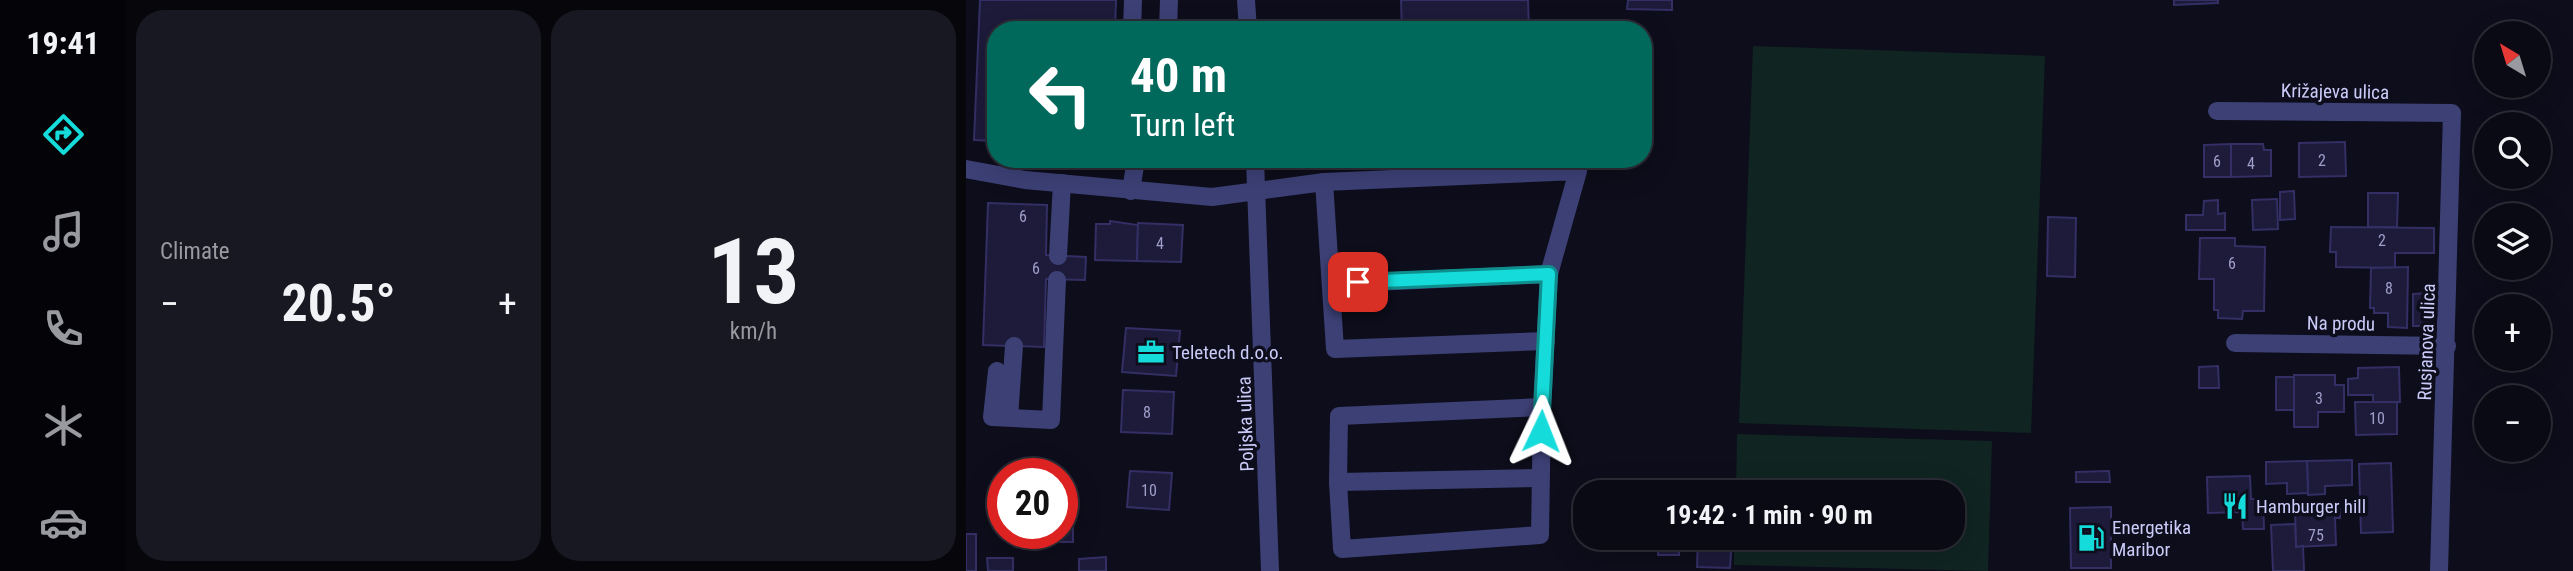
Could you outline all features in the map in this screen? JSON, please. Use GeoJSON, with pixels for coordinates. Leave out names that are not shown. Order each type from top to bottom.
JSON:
{"type":"FeatureCollection","features":[{"type":"Feature","properties":{"kind":"street"},"geometry":{"type":"LineString","coordinates":[[1132,21],[1133,0]]}},
{"type":"Feature","properties":{"kind":"street"},"geometry":{"type":"LineString","coordinates":[[1168,21],[1169,0]]}},
{"type":"Feature","properties":{"kind":"street"},"geometry":{"type":"LineString","coordinates":[[1246,0],[1247,21]]}},
{"type":"Feature","properties":{"kind":"street","name":"Križajeva ulica"},"geometry":{"type":"LineString","coordinates":[[2217,111],[2452,113]]}},
{"type":"Feature","properties":{"kind":"street","name":"Rusjanova ulica"},"geometry":{"type":"LineString","coordinates":[[2439,571],[2452,113]]}},
{"type":"Feature","properties":{"kind":"street"},"geometry":{"type":"LineString","coordinates":[[1131,191],[1135,168]]}},
{"type":"Feature","properties":{"kind":"street","name":"Poljska ulica"},"geometry":{"type":"LineString","coordinates":[[1255,168],[1270,571]]}},
{"type":"Feature","properties":{"kind":"street"},"geometry":{"type":"LineString","coordinates":[[966,169],[1131,191],[1212,197],[1324,182],[1577,171],[1549,274],[1539,478],[1540,534],[1342,549],[1338,482],[1339,416],[1542,407]]}},
{"type":"Feature","properties":{"kind":"street"},"geometry":{"type":"LineString","coordinates":[[1324,182],[1335,349],[1545,341]]}},
{"type":"Feature","properties":{"kind":"street"},"geometry":{"type":"LineString","coordinates":[[1058,256],[1062,183]]}},
{"type":"Feature","properties":{"kind":"street"},"geometry":{"type":"LineString","coordinates":[[1331,284],[1549,274]]}},
{"type":"Feature","properties":{"kind":"street"},"geometry":{"type":"LineString","coordinates":[[997,371],[992,416],[1051,420],[1057,280]]}},
{"type":"Feature","properties":{"kind":"street","name":"Na produ"},"geometry":{"type":"LineString","coordinates":[[2235,343],[2447,346]]}},
{"type":"Feature","properties":{"kind":"street"},"geometry":{"type":"LineString","coordinates":[[1009,417],[1014,346]]}},
{"type":"Feature","properties":{"kind":"street"},"geometry":{"type":"LineString","coordinates":[[1338,482],[1539,478]]}},
{"type":"Feature","properties":{"kind":"green space"},"geometry":{"type":"Polygon","coordinates":[[[1753,46],[2045,56],[2031,433],[1739,423],[1753,46]]]}},
{"type":"Feature","properties":{"kind":"green space"},"geometry":{"type":"Polygon","coordinates":[[[1737,434],[1992,441],[1988,571],[1734,565],[1734,550],[1965,550],[1965,480],[1736,480],[1737,434]]]}},
{"type":"Feature","properties":{"kind":"building"},"geometry":{"type":"Polygon","coordinates":[[[980,0],[1116,0],[1115,21],[987,21],[987,141],[974,140],[980,0]]]}},
{"type":"Feature","properties":{"kind":"building"},"geometry":{"type":"Polygon","coordinates":[[[1401,0],[1528,0],[1529,21],[1402,21],[1401,0]]]}},
{"type":"Feature","properties":{"kind":"building"},"geometry":{"type":"Polygon","coordinates":[[[1628,0],[1672,0],[1672,10],[1627,9],[1628,0]]]}},
{"type":"Feature","properties":{"kind":"building"},"geometry":{"type":"Polygon","coordinates":[[[2174,0],[2218,0],[2218,3],[2174,5],[2174,0]]]}},
{"type":"Feature","properties":{"kind":"building"},"geometry":{"type":"Polygon","coordinates":[[[2345,142],[2346,176],[2299,177],[2299,143],[2345,142]]]}},
{"type":"Feature","properties":{"kind":"building"},"geometry":{"type":"Polygon","coordinates":[[[2231,144],[2263,144],[2264,150],[2271,150],[2271,176],[2231,177],[2231,144]]]}},
{"type":"Feature","properties":{"kind":"building"},"geometry":{"type":"Polygon","coordinates":[[[2231,144],[2231,177],[2204,177],[2204,145],[2231,144]]]}},
{"type":"Feature","properties":{"kind":"building"},"geometry":{"type":"Polygon","coordinates":[[[2294,191],[2295,219],[2280,220],[2280,192],[2294,191]]]}},
{"type":"Feature","properties":{"kind":"building"},"geometry":{"type":"Polygon","coordinates":[[[2368,193],[2398,193],[2397,227],[2368,227],[2368,193]]]}},
{"type":"Feature","properties":{"kind":"building"},"geometry":{"type":"Polygon","coordinates":[[[2277,199],[2278,229],[2253,230],[2252,200],[2277,199]]]}},
{"type":"Feature","properties":{"kind":"building"},"geometry":{"type":"Polygon","coordinates":[[[2218,200],[2218,214],[2225,213],[2225,230],[2186,230],[2186,215],[2203,215],[2204,201],[2218,200]]]}},
{"type":"Feature","properties":{"kind":"building"},"geometry":{"type":"Polygon","coordinates":[[[988,203],[1047,205],[1046,255],[1086,257],[1085,280],[1046,279],[1044,347],[983,345],[988,203]]]}},
{"type":"Feature","properties":{"kind":"building"},"geometry":{"type":"Polygon","coordinates":[[[2048,217],[2076,218],[2075,277],[2047,276],[2048,217]]]}},
{"type":"Feature","properties":{"kind":"building"},"geometry":{"type":"Polygon","coordinates":[[[1110,221],[1138,225],[1137,261],[1095,260],[1096,224],[1110,224],[1110,221]]]}},
{"type":"Feature","properties":{"kind":"building"},"geometry":{"type":"Polygon","coordinates":[[[1138,223],[1183,225],[1181,262],[1137,261],[1138,223]]]}},
{"type":"Feature","properties":{"kind":"building"},"geometry":{"type":"Polygon","coordinates":[[[2331,227],[2434,228],[2434,253],[2395,253],[2395,268],[2336,267],[2336,252],[2330,252],[2331,227]]]}},
{"type":"Feature","properties":{"kind":"building"},"geometry":{"type":"Polygon","coordinates":[[[2200,238],[2235,238],[2235,246],[2265,247],[2264,311],[2243,311],[2242,319],[2218,318],[2218,310],[2214,310],[2214,279],[2199,279],[2200,238]]]}},
{"type":"Feature","properties":{"kind":"building"},"geometry":{"type":"Polygon","coordinates":[[[2408,267],[2407,328],[2388,327],[2388,313],[2374,313],[2374,308],[2370,308],[2371,268],[2408,267]]]}},
{"type":"Feature","properties":{"kind":"building"},"geometry":{"type":"Polygon","coordinates":[[[2428,293],[2428,326],[2413,326],[2413,294],[2428,293]]]}},
{"type":"Feature","properties":{"kind":"building","name":"Teletech d.o.o."},"geometry":{"type":"Polygon","coordinates":[[[1126,328],[1180,331],[1176,376],[1122,372],[1126,328]]]}},
{"type":"Feature","properties":{"kind":"building"},"geometry":{"type":"Polygon","coordinates":[[[2218,366],[2219,388],[2199,388],[2199,367],[2218,366]]]}},
{"type":"Feature","properties":{"kind":"building"},"geometry":{"type":"Polygon","coordinates":[[[2399,367],[2400,402],[2373,402],[2373,395],[2348,395],[2348,379],[2358,378],[2358,368],[2399,367]]]}},
{"type":"Feature","properties":{"kind":"building"},"geometry":{"type":"Polygon","coordinates":[[[2294,375],[2335,375],[2335,385],[2344,385],[2344,412],[2318,412],[2318,427],[2294,427],[2294,375]]]}},
{"type":"Feature","properties":{"kind":"building"},"geometry":{"type":"Polygon","coordinates":[[[2276,377],[2294,377],[2294,410],[2276,410],[2276,377]]]}},
{"type":"Feature","properties":{"kind":"building"},"geometry":{"type":"Polygon","coordinates":[[[1123,390],[1174,392],[1172,434],[1121,432],[1123,390]]]}},
{"type":"Feature","properties":{"kind":"building"},"geometry":{"type":"Polygon","coordinates":[[[2355,402],[2397,402],[2397,434],[2356,435],[2355,402]]]}},
{"type":"Feature","properties":{"kind":"building"},"geometry":{"type":"Polygon","coordinates":[[[2352,460],[2352,485],[2325,486],[2325,494],[2308,495],[2307,461],[2352,460]]]}},
{"type":"Feature","properties":{"kind":"building"},"geometry":{"type":"Polygon","coordinates":[[[2307,461],[2308,493],[2287,494],[2287,483],[2266,484],[2266,462],[2307,461]]]}},
{"type":"Feature","properties":{"kind":"building"},"geometry":{"type":"Polygon","coordinates":[[[2391,463],[2393,532],[2361,533],[2359,464],[2391,463]]]}},
{"type":"Feature","properties":{"kind":"building"},"geometry":{"type":"Polygon","coordinates":[[[1130,471],[1172,473],[1169,510],[1127,507],[1130,471]]]}},
{"type":"Feature","properties":{"kind":"building"},"geometry":{"type":"Polygon","coordinates":[[[2109,471],[2110,482],[2076,482],[2076,472],[2109,471]]]}},
{"type":"Feature","properties":{"kind":"building","name":"Hamburger hill"},"geometry":{"type":"Polygon","coordinates":[[[2250,476],[2251,499],[2263,499],[2264,529],[2243,529],[2242,512],[2208,513],[2207,477],[2250,476]]]}},
{"type":"Feature","properties":{"kind":"building"},"geometry":{"type":"Polygon","coordinates":[[[2339,503],[2340,518],[2335,518],[2336,545],[2296,547],[2295,509],[2299,509],[2299,504],[2339,503]]]}},
{"type":"Feature","properties":{"kind":"building","name":"Energetika Maribor"},"geometry":{"type":"Polygon","coordinates":[[[2111,507],[2111,568],[2071,568],[2070,508],[2111,507]]]}},
{"type":"Feature","properties":{"kind":"building"},"geometry":{"type":"Polygon","coordinates":[[[2295,524],[2296,547],[2303,546],[2304,571],[2273,571],[2271,525],[2295,524]]]}},
{"type":"Feature","properties":{"kind":"building"},"geometry":{"type":"Polygon","coordinates":[[[966,534],[976,534],[976,571],[966,571],[966,534]]]}},
{"type":"Feature","properties":{"kind":"building"},"geometry":{"type":"Polygon","coordinates":[[[1658,550],[1679,550],[1679,555],[1658,555],[1658,550]]]}},
{"type":"Feature","properties":{"kind":"building"},"geometry":{"type":"Polygon","coordinates":[[[1698,550],[1731,550],[1730,568],[1697,567],[1698,550]]]}},
{"type":"Feature","properties":{"kind":"building"},"geometry":{"type":"Polygon","coordinates":[[[1106,557],[1106,571],[1079,571],[1079,559],[1106,557]]]}},
{"type":"Feature","properties":{"kind":"building"},"geometry":{"type":"Polygon","coordinates":[[[987,558],[1013,558],[1013,571],[988,571],[987,558]]]}},
{"type":"Feature","properties":{"kind":"place","name":"Teletech d.o.o."},"geometry":{"type":"Point","coordinates":[1151,352]}},
{"type":"Feature","properties":{"kind":"place","name":"Hamburger hill"},"geometry":{"type":"Point","coordinates":[2235,506]}},
{"type":"Feature","properties":{"kind":"place","name":"Energetika Maribor"},"geometry":{"type":"Point","coordinates":[2091,538]}},
{"type":"Feature","properties":{"kind":"route"},"geometry":{"type":"LineString","coordinates":[[1358,282],[1549,274],[1541,431]]}}]}
